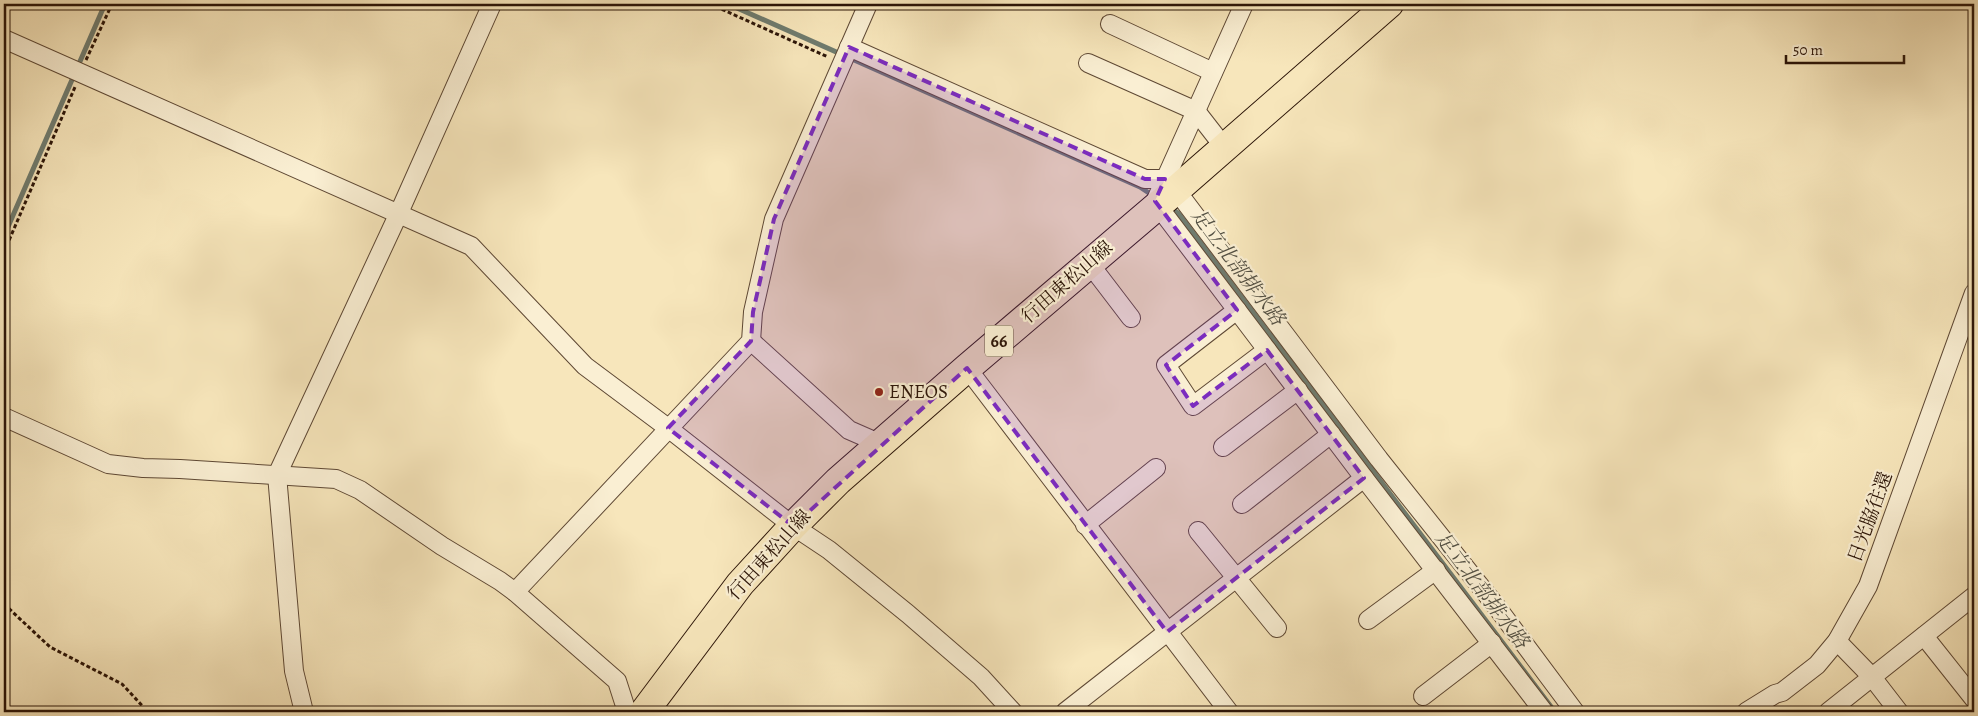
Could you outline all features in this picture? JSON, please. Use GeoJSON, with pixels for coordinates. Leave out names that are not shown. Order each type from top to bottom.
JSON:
{"type":"FeatureCollection","features":[{"type":"Feature","properties":{"kind":"main road","name":"行田東松山線"},"geometry":{"type":"LineString","coordinates":[[644,712],[740,584],[793,526],[838,482],[966,368],[1089,263],[1166,191],[1224,147],[1389,4]]}},
{"type":"Feature","properties":{"kind":"street"},"geometry":{"type":"LineString","coordinates":[[304,712],[294,671],[277,475],[398,215],[492,4]]}},
{"type":"Feature","properties":{"kind":"street"},"geometry":{"type":"LineString","coordinates":[[515,592],[751,341],[753,312],[774,219],[868,4]]}},
{"type":"Feature","properties":{"kind":"street"},"geometry":{"type":"LineString","coordinates":[[1166,191],[1196,111],[1244,4]]}},
{"type":"Feature","properties":{"kind":"street"},"geometry":{"type":"LineString","coordinates":[[1110,24],[1214,72]]}},
{"type":"Feature","properties":{"kind":"street"},"geometry":{"type":"LineString","coordinates":[[4,39],[471,246],[585,366],[793,526],[829,550],[981,677],[1013,712]]}},
{"type":"Feature","properties":{"kind":"street"},"geometry":{"type":"LineString","coordinates":[[849,47],[1145,179],[1166,191],[1496,606],[1575,712]]}},
{"type":"Feature","properties":{"kind":"street"},"geometry":{"type":"LineString","coordinates":[[1088,63],[1196,111],[1224,147]]}},
{"type":"Feature","properties":{"kind":"street"},"geometry":{"type":"LineString","coordinates":[[1166,191],[1237,310],[1544,712]]}},
{"type":"Feature","properties":{"kind":"street"},"geometry":{"type":"LineString","coordinates":[[1089,263],[1131,318]]}},
{"type":"Feature","properties":{"kind":"street","name":"日光脇往還"},"geometry":{"type":"LineString","coordinates":[[1746,712],[1782,692],[1817,665],[1837,642],[1868,586],[1974,293]]}},
{"type":"Feature","properties":{"kind":"street"},"geometry":{"type":"LineString","coordinates":[[1237,310],[1166,364],[1193,406],[1267,350]]}},
{"type":"Feature","properties":{"kind":"street"},"geometry":{"type":"LineString","coordinates":[[751,341],[849,430],[881,444]]}},
{"type":"Feature","properties":{"kind":"street"},"geometry":{"type":"LineString","coordinates":[[966,368],[1229,712]]}},
{"type":"Feature","properties":{"kind":"street"},"geometry":{"type":"LineString","coordinates":[[1223,447],[1298,390]]}},
{"type":"Feature","properties":{"kind":"street"},"geometry":{"type":"LineString","coordinates":[[4,416],[108,464],[143,468],[180,468],[336,479],[360,490],[442,546],[500,580],[515,592],[617,682],[627,712]]}},
{"type":"Feature","properties":{"kind":"street"},"geometry":{"type":"LineString","coordinates":[[1242,504],[1331,434]]}},
{"type":"Feature","properties":{"kind":"street"},"geometry":{"type":"LineString","coordinates":[[1086,525],[1156,468]]}},
{"type":"Feature","properties":{"kind":"street"},"geometry":{"type":"LineString","coordinates":[[1064,712],[1364,478]]}},
{"type":"Feature","properties":{"kind":"street"},"geometry":{"type":"LineString","coordinates":[[1198,531],[1277,628]]}},
{"type":"Feature","properties":{"kind":"street"},"geometry":{"type":"LineString","coordinates":[[1368,620],[1436,570]]}},
{"type":"Feature","properties":{"kind":"street"},"geometry":{"type":"LineString","coordinates":[[1828,712],[1974,596]]}},
{"type":"Feature","properties":{"kind":"street"},"geometry":{"type":"LineString","coordinates":[[1924,636],[1974,699]]}},
{"type":"Feature","properties":{"kind":"street"},"geometry":{"type":"LineString","coordinates":[[1837,642],[1872,677],[1900,712]]}},
{"type":"Feature","properties":{"kind":"street"},"geometry":{"type":"LineString","coordinates":[[1424,696],[1492,643]]}},
{"type":"Feature","properties":{"kind":"path"},"geometry":{"type":"LineString","coordinates":[[4,252],[112,4]]}},
{"type":"Feature","properties":{"kind":"path"},"geometry":{"type":"LineString","coordinates":[[4,604],[50,647],[122,684],[148,712]]}},
{"type":"Feature","properties":{"kind":"highlighted area"},"geometry":{"type":"Polygon","coordinates":[[[849,47],[1145,179],[1165,179],[1155,201],[1237,310],[1166,365],[1193,406],[1267,350],[1364,478],[1167,632],[967,368],[793,526],[668,428],[751,341],[753,312],[774,219],[849,47]]]}},
{"type":"Feature","properties":{"kind":"waterway","name":"足立北部排水路"},"geometry":{"type":"LineString","coordinates":[[4,236],[105,4]]}},
{"type":"Feature","properties":{"kind":"waterway","name":"足立北部排水路"},"geometry":{"type":"LineString","coordinates":[[728,4],[1140,187],[1155,197]]}},
{"type":"Feature","properties":{"kind":"waterway","name":"足立北部排水路"},"geometry":{"type":"LineString","coordinates":[[1168,206],[1178,213],[1555,712]]}},
{"type":"Feature","properties":{"kind":"place","name":"ENEOS"},"geometry":{"type":"Point","coordinates":[879,392]}}]}
